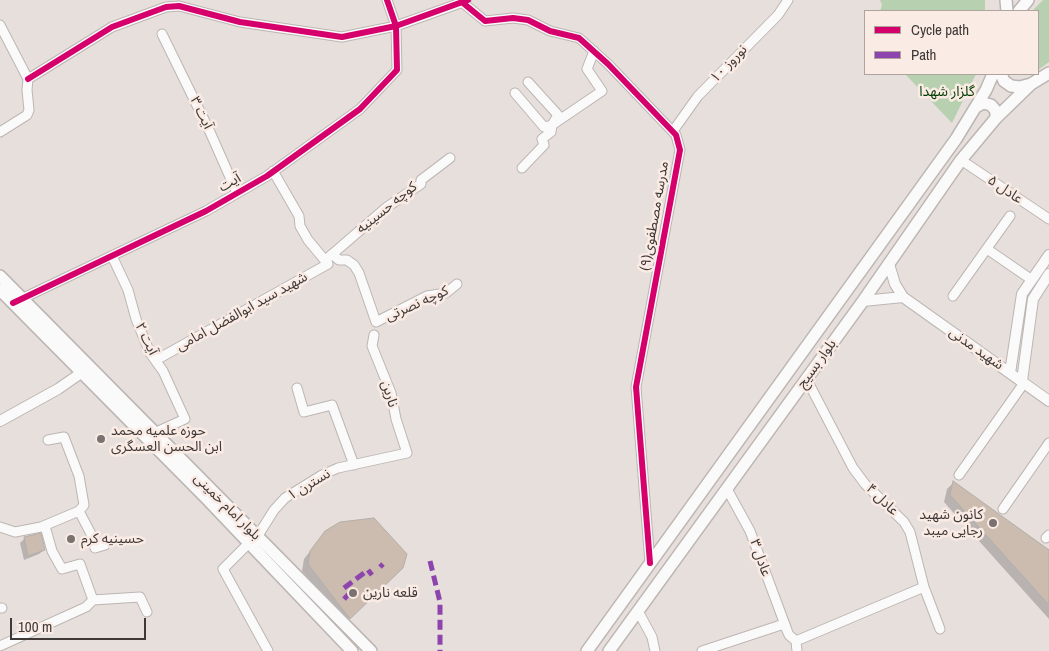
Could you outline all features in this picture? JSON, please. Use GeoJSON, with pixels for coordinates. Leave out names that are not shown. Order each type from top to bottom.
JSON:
{"type":"FeatureCollection","features":[{"type":"Feature","properties":{"kind":"main road"},"geometry":{"type":"LineString","coordinates":[[1020,10],[1028,0]]}},
{"type":"Feature","properties":{"kind":"main road","name":"بلوار بسیج"},"geometry":{"type":"LineString","coordinates":[[587,651],[956,139],[993,75]]}},
{"type":"Feature","properties":{"kind":"main road"},"geometry":{"type":"LineString","coordinates":[[1001,75],[1004,81],[1011,86],[1032,84],[1047,76]]}},
{"type":"Feature","properties":{"kind":"main road","name":"بلوار بسیج"},"geometry":{"type":"LineString","coordinates":[[609,651],[863,301],[961,160],[996,118],[1032,84]]}},
{"type":"Feature","properties":{"kind":"main road"},"geometry":{"type":"LineString","coordinates":[[976,107],[983,103],[991,105],[996,111],[996,118]]}},
{"type":"Feature","properties":{"kind":"main road","name":"بلوار امام خمینی"},"geometry":{"type":"LineString","coordinates":[[0,276],[17,301],[84,370],[253,540],[371,651]]}},
{"type":"Feature","properties":{"kind":"main road","name":"بلوار امام خمینی"},"geometry":{"type":"LineString","coordinates":[[0,290],[17,301]]}},
{"type":"Feature","properties":{"kind":"main road","name":"بلوار امام خمینی"},"geometry":{"type":"LineString","coordinates":[[84,370],[154,433],[352,651]]}},
{"type":"Feature","properties":{"kind":"street","name":"آیت"},"geometry":{"type":"LineString","coordinates":[[17,301],[237,193],[273,171],[360,110],[397,70],[396,26],[387,0]]}},
{"type":"Feature","properties":{"kind":"street","name":"نوروز ۱۰"},"geometry":{"type":"LineString","coordinates":[[673,131],[698,96],[778,15],[788,0]]}},
{"type":"Feature","properties":{"kind":"street"},"geometry":{"type":"LineString","coordinates":[[28,78],[112,27],[166,7],[180,6],[240,22],[342,36],[396,26],[465,2],[485,21],[513,18],[528,20],[550,31],[578,38],[594,51],[673,131]]}},
{"type":"Feature","properties":{"kind":"street"},"geometry":{"type":"LineString","coordinates":[[0,25],[28,78],[29,110],[27,115],[0,132]]}},
{"type":"Feature","properties":{"kind":"street","name":"آیت ۳"},"geometry":{"type":"LineString","coordinates":[[162,34],[210,132],[237,193]]}},
{"type":"Feature","properties":{"kind":"street"},"geometry":{"type":"LineString","coordinates":[[515,93],[544,127],[552,125],[602,91],[587,69],[594,51]]}},
{"type":"Feature","properties":{"kind":"street"},"geometry":{"type":"LineString","coordinates":[[522,168],[544,145],[542,139],[551,132],[552,125],[558,115],[528,82]]}},
{"type":"Feature","properties":{"kind":"street","name":"مدرسه مصطفوی(۹)"},"geometry":{"type":"LineString","coordinates":[[650,563],[636,387],[680,150],[673,131]]}},
{"type":"Feature","properties":{"kind":"street","name":"کوچه حسینیه"},"geometry":{"type":"LineString","coordinates":[[328,259],[387,207],[421,184],[421,180],[450,158]]}},
{"type":"Feature","properties":{"kind":"street","name":"عادل ۵"},"geometry":{"type":"LineString","coordinates":[[961,160],[1049,219]]}},
{"type":"Feature","properties":{"kind":"street"},"geometry":{"type":"LineString","coordinates":[[273,171],[299,216],[300,226],[308,240],[328,259]]}},
{"type":"Feature","properties":{"kind":"street"},"geometry":{"type":"LineString","coordinates":[[953,296],[1010,216]]}},
{"type":"Feature","properties":{"kind":"street"},"geometry":{"type":"LineString","coordinates":[[987,248],[1032,280]]}},
{"type":"Feature","properties":{"kind":"street"},"geometry":{"type":"LineString","coordinates":[[1010,373],[1022,294],[1049,255]]}},
{"type":"Feature","properties":{"kind":"street","name":"آیت ۲"},"geometry":{"type":"LineString","coordinates":[[112,256],[128,290],[136,319],[150,353],[156,360],[185,419],[154,433]]}},
{"type":"Feature","properties":{"kind":"street","name":"کوچه نصرتی"},"geometry":{"type":"LineString","coordinates":[[328,259],[347,260],[359,272],[376,322],[427,296],[446,292],[458,284]]}},
{"type":"Feature","properties":{"kind":"street","name":"شهید سید ابوالفضل امامی"},"geometry":{"type":"LineString","coordinates":[[156,360],[328,259]]}},
{"type":"Feature","properties":{"kind":"street","name":"شهید مدنی"},"geometry":{"type":"LineString","coordinates":[[889,264],[895,284],[903,297],[1049,401]]}},
{"type":"Feature","properties":{"kind":"street"},"geometry":{"type":"LineString","coordinates":[[959,475],[1023,382],[1033,299],[1049,276]]}},
{"type":"Feature","properties":{"kind":"street"},"geometry":{"type":"LineString","coordinates":[[863,301],[903,297]]}},
{"type":"Feature","properties":{"kind":"street","name":"نارین"},"geometry":{"type":"LineString","coordinates":[[374,335],[372,346],[391,393],[396,419],[407,453]]}},
{"type":"Feature","properties":{"kind":"street"},"geometry":{"type":"LineString","coordinates":[[0,420],[58,389],[84,370]]}},
{"type":"Feature","properties":{"kind":"street","name":"عادل ۴"},"geometry":{"type":"LineString","coordinates":[[806,378],[853,468],[865,484],[904,522],[910,532],[924,587],[940,629]]}},
{"type":"Feature","properties":{"kind":"street"},"geometry":{"type":"LineString","coordinates":[[297,388],[304,412],[332,405],[354,465]]}},
{"type":"Feature","properties":{"kind":"street"},"geometry":{"type":"LineString","coordinates":[[0,527],[15,532],[45,526],[79,511],[84,505],[79,476],[64,437],[48,440]]}},
{"type":"Feature","properties":{"kind":"street"},"geometry":{"type":"LineString","coordinates":[[1003,509],[1049,443]]}},
{"type":"Feature","properties":{"kind":"street","name":"نسترن ۱"},"geometry":{"type":"LineString","coordinates":[[268,651],[224,569],[253,540],[285,498],[322,475],[354,465],[407,453]]}},
{"type":"Feature","properties":{"kind":"street","name":"عادل ۳"},"geometry":{"type":"LineString","coordinates":[[727,489],[750,530],[788,635],[796,641]]}},
{"type":"Feature","properties":{"kind":"street"},"geometry":{"type":"LineString","coordinates":[[79,511],[91,534],[95,548],[105,545]]}},
{"type":"Feature","properties":{"kind":"street"},"geometry":{"type":"LineString","coordinates":[[45,526],[52,551],[62,569],[80,564],[93,600]]}},
{"type":"Feature","properties":{"kind":"street"},"geometry":{"type":"LineString","coordinates":[[797,651],[796,641],[924,587]]}},
{"type":"Feature","properties":{"kind":"street"},"geometry":{"type":"LineString","coordinates":[[0,646],[86,607],[93,600],[140,597],[147,612]]}},
{"type":"Feature","properties":{"kind":"street"},"geometry":{"type":"LineString","coordinates":[[638,611],[652,637],[655,651]]}},
{"type":"Feature","properties":{"kind":"street"},"geometry":{"type":"LineString","coordinates":[[702,651],[784,624],[787,630]]}},
{"type":"Feature","properties":{"kind":"green space"},"geometry":{"type":"Polygon","coordinates":[[[880,0],[985,0],[985,10],[880,10],[882,5],[880,0]]]}},
{"type":"Feature","properties":{"kind":"green space"},"geometry":{"type":"Polygon","coordinates":[[[1043,0],[1049,0],[1049,62],[1039,69],[1039,10],[1033,10],[1043,0]]]}},
{"type":"Feature","properties":{"kind":"green space","name":"گلزار شهدا"},"geometry":{"type":"Polygon","coordinates":[[[906,75],[976,75],[952,123],[906,75]]]}},
{"type":"Feature","properties":{"kind":"building","name":"کانون شهید رجایی میبد"},"geometry":{"type":"Polygon","coordinates":[[[953,481],[1049,550],[1049,605],[950,495],[953,481]]]}},
{"type":"Feature","properties":{"kind":"building","name":"قلعه نارین"},"geometry":{"type":"Polygon","coordinates":[[[374,518],[407,554],[403,568],[350,619],[308,564],[310,551],[325,531],[340,522],[374,518]]]}},
{"type":"Feature","properties":{"kind":"building"},"geometry":{"type":"Polygon","coordinates":[[[41,533],[45,550],[28,556],[24,537],[41,533]]]}},
{"type":"Feature","properties":{"kind":"marked path"},"geometry":{"type":"LineString","coordinates":[[430,561],[440,602],[440,651]]}},
{"type":"Feature","properties":{"kind":"marked path"},"geometry":{"type":"LineString","coordinates":[[380,567],[383,564]]}},
{"type":"Feature","properties":{"kind":"marked path"},"geometry":{"type":"LineString","coordinates":[[344,588],[368,570],[372,575]]}},
{"type":"Feature","properties":{"kind":"marked path"},"geometry":{"type":"LineString","coordinates":[[344,599],[349,594]]}},
{"type":"Feature","properties":{"kind":"cycle path"},"geometry":{"type":"LineString","coordinates":[[13,303],[206,211],[267,176],[360,109],[397,70],[396,26],[387,0]]}},
{"type":"Feature","properties":{"kind":"cycle path"},"geometry":{"type":"LineString","coordinates":[[28,79],[112,27],[166,7],[179,6],[240,22],[342,37],[396,26],[468,0]]}},
{"type":"Feature","properties":{"kind":"cycle path"},"geometry":{"type":"LineString","coordinates":[[463,3],[485,21],[513,18],[528,20],[550,31],[579,38],[608,64],[676,135],[680,150],[636,387],[650,563]]}},
{"type":"Feature","properties":{"kind":"place","name":"حوزه علمیه محمد ابن الحسن العسگری"},"geometry":{"type":"Point","coordinates":[101,439]}},
{"type":"Feature","properties":{"kind":"place","name":"کانون شهید رجایی میبد"},"geometry":{"type":"Point","coordinates":[993,523]}},
{"type":"Feature","properties":{"kind":"place","name":"حسینیه کرم"},"geometry":{"type":"Point","coordinates":[71,539]}},
{"type":"Feature","properties":{"kind":"place","name":"قلعه نارین"},"geometry":{"type":"Point","coordinates":[353,593]}}]}
